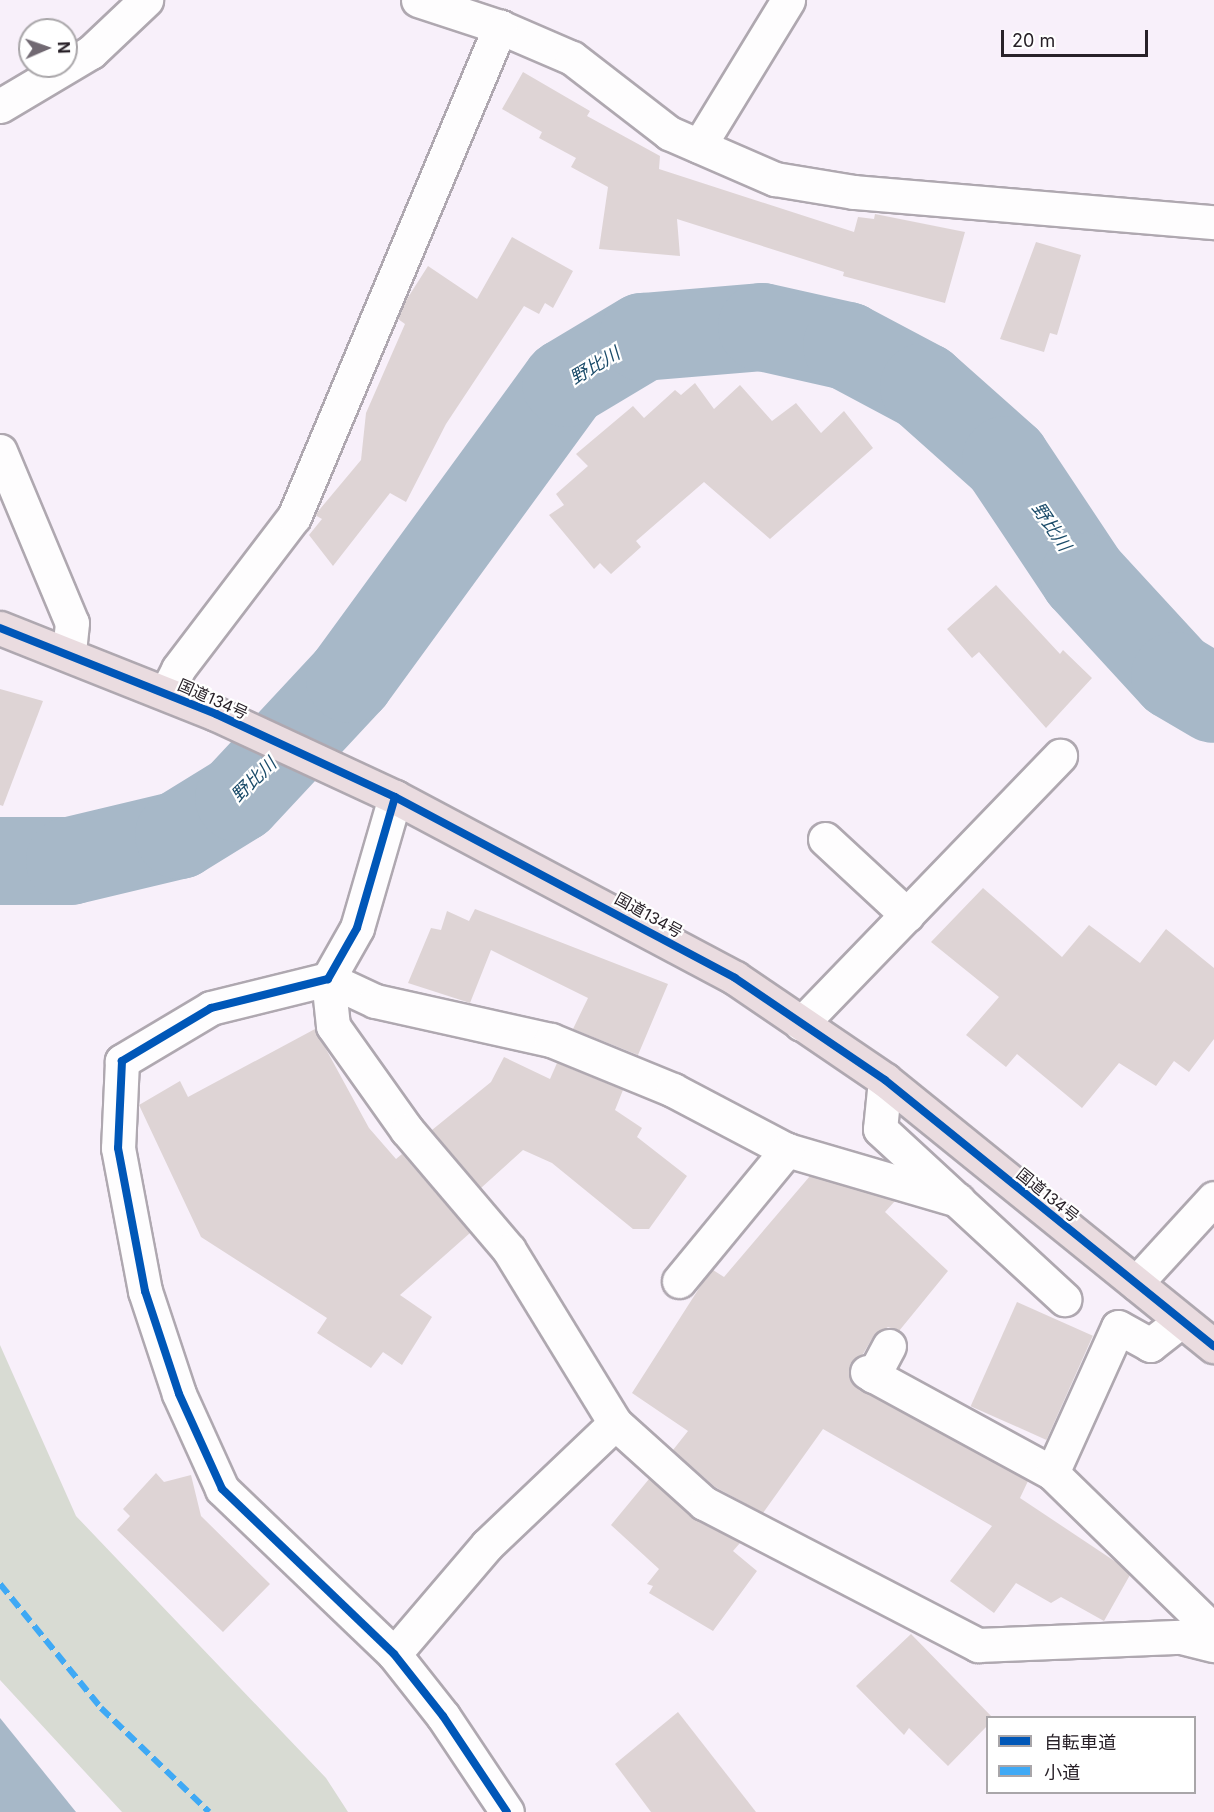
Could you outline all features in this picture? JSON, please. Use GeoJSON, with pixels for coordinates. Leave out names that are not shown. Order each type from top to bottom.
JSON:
{"type":"FeatureCollection","features":[{"type":"Feature","properties":{"kind":"highway","name":"国道134号"},"geometry":{"type":"LineString","coordinates":[[0,628],[69,653],[216,714],[394,797],[735,978],[885,1080],[1214,1346]]}},
{"type":"Feature","properties":{"kind":"street"},"geometry":{"type":"LineString","coordinates":[[0,106],[91,52],[146,0]]}},
{"type":"Feature","properties":{"kind":"street"},"geometry":{"type":"LineString","coordinates":[[418,0],[500,27],[572,58],[669,133],[775,179],[854,192],[1214,222]]}},
{"type":"Feature","properties":{"kind":"street"},"geometry":{"type":"LineString","coordinates":[[699,146],[788,0]]}},
{"type":"Feature","properties":{"kind":"street"},"geometry":{"type":"LineString","coordinates":[[166,693],[178,669],[294,517],[500,27]]}},
{"type":"Feature","properties":{"kind":"street"},"geometry":{"type":"LineString","coordinates":[[0,451],[72,623],[69,653]]}},
{"type":"Feature","properties":{"kind":"street"},"geometry":{"type":"LineString","coordinates":[[801,1024],[1060,756]]}},
{"type":"Feature","properties":{"kind":"street"},"geometry":{"type":"LineString","coordinates":[[394,797],[357,928],[328,979],[333,1026],[407,1130],[509,1250],[615,1423],[704,1503],[978,1645],[1181,1637],[1214,1645]]}},
{"type":"Feature","properties":{"kind":"street"},"geometry":{"type":"LineString","coordinates":[[825,839],[907,915]]}},
{"type":"Feature","properties":{"kind":"street"},"geometry":{"type":"LineString","coordinates":[[507,1812],[443,1716],[394,1654],[222,1489],[179,1394],[145,1291],[118,1149],[122,1061],[210,1008],[328,979],[375,1001],[551,1040],[673,1090],[787,1150],[958,1200]]}},
{"type":"Feature","properties":{"kind":"street"},"geometry":{"type":"LineString","coordinates":[[885,1080],[880,1129],[1065,1299]]}},
{"type":"Feature","properties":{"kind":"street"},"geometry":{"type":"LineString","coordinates":[[679,1281],[787,1150]]}},
{"type":"Feature","properties":{"kind":"street"},"geometry":{"type":"LineString","coordinates":[[1136,1283],[1214,1198]]}},
{"type":"Feature","properties":{"kind":"street"},"geometry":{"type":"LineString","coordinates":[[1052,1473],[1118,1327],[1150,1345],[1181,1321]]}},
{"type":"Feature","properties":{"kind":"street"},"geometry":{"type":"LineString","coordinates":[[889,1346],[870,1374],[1052,1473],[1214,1631]]}},
{"type":"Feature","properties":{"kind":"street"},"geometry":{"type":"LineString","coordinates":[[394,1654],[487,1545],[615,1423]]}},
{"type":"Feature","properties":{"kind":"shaded area"},"geometry":{"type":"Polygon","coordinates":[[[0,1345],[76,1516],[326,1778],[348,1812],[122,1812],[0,1680],[0,1345]]]}},
{"type":"Feature","properties":{"kind":"water"},"geometry":{"type":"Polygon","coordinates":[[[0,1718],[76,1812],[0,1812],[0,1718]]]}},
{"type":"Feature","properties":{"kind":"building"},"geometry":{"type":"Polygon","coordinates":[[[523,72],[590,111],[587,116],[660,156],[659,169],[854,232],[858,217],[874,219],[875,214],[965,232],[945,303],[843,276],[844,272],[677,219],[680,256],[599,249],[608,187],[571,167],[576,158],[539,138],[542,132],[502,109],[523,72]]]}},
{"type":"Feature","properties":{"kind":"building"},"geometry":{"type":"Polygon","coordinates":[[[512,237],[573,271],[553,308],[545,303],[539,314],[524,306],[446,424],[406,502],[390,493],[333,566],[309,535],[322,519],[315,515],[361,460],[366,413],[405,324],[398,319],[405,302],[428,266],[477,299],[512,237]]]}},
{"type":"Feature","properties":{"kind":"building"},"geometry":{"type":"Polygon","coordinates":[[[1036,242],[1081,255],[1057,335],[1050,333],[1044,352],[1000,339],[1036,242]]]}},
{"type":"Feature","properties":{"kind":"building"},"geometry":{"type":"Polygon","coordinates":[[[695,383],[714,409],[740,385],[772,421],[796,403],[821,433],[844,411],[873,448],[770,539],[704,482],[636,541],[641,547],[611,574],[600,563],[594,569],[549,515],[564,505],[556,494],[588,466],[576,454],[633,406],[644,418],[675,390],[681,395],[695,383]]]}},
{"type":"Feature","properties":{"kind":"building"},"geometry":{"type":"Polygon","coordinates":[[[996,585],[1060,654],[1063,650],[1092,678],[1046,728],[979,652],[972,658],[947,629],[996,585]]]}},
{"type":"Feature","properties":{"kind":"building"},"geometry":{"type":"Polygon","coordinates":[[[0,689],[43,701],[3,806],[0,805],[0,689]]]}},
{"type":"Feature","properties":{"kind":"building"},"geometry":{"type":"Polygon","coordinates":[[[983,888],[1062,957],[1089,925],[1140,963],[1166,929],[1214,968],[1214,1039],[1189,1072],[1174,1061],[1156,1086],[1119,1063],[1082,1108],[1017,1054],[1006,1067],[966,1035],[999,997],[931,942],[983,888]]]}},
{"type":"Feature","properties":{"kind":"building"},"geometry":{"type":"Polygon","coordinates":[[[475,909],[668,984],[638,1055],[573,1029],[588,998],[491,950],[470,1003],[408,983],[431,928],[441,930],[447,911],[469,921],[475,909]]]}},
{"type":"Feature","properties":{"kind":"building"},"geometry":{"type":"Polygon","coordinates":[[[315,1029],[369,1128],[396,1159],[402,1154],[470,1233],[400,1295],[432,1317],[402,1365],[383,1352],[371,1368],[317,1333],[327,1318],[201,1237],[139,1105],[180,1081],[188,1097],[315,1029]]]}},
{"type":"Feature","properties":{"kind":"building"},"geometry":{"type":"Polygon","coordinates":[[[504,1057],[550,1079],[557,1063],[623,1090],[615,1110],[642,1128],[637,1137],[687,1176],[649,1229],[633,1229],[552,1163],[523,1150],[481,1188],[432,1130],[491,1082],[504,1057]]]}},
{"type":"Feature","properties":{"kind":"building"},"geometry":{"type":"Polygon","coordinates":[[[810,1176],[895,1201],[885,1212],[948,1271],[899,1331],[888,1327],[873,1337],[863,1354],[850,1364],[851,1382],[1028,1481],[1020,1498],[1116,1562],[1130,1575],[1104,1621],[1061,1597],[1051,1603],[1016,1583],[994,1613],[950,1581],[992,1526],[823,1429],[763,1513],[715,1487],[673,1450],[688,1431],[632,1393],[705,1279],[713,1270],[724,1277],[810,1176]]]}},
{"type":"Feature","properties":{"kind":"building"},"geometry":{"type":"Polygon","coordinates":[[[1017,1302],[1093,1336],[1046,1440],[971,1406],[1017,1302]]]}},
{"type":"Feature","properties":{"kind":"building"},"geometry":{"type":"Polygon","coordinates":[[[156,1473],[164,1482],[191,1475],[201,1516],[270,1584],[223,1632],[117,1530],[130,1516],[123,1509],[156,1473]]]}},
{"type":"Feature","properties":{"kind":"building"},"geometry":{"type":"Polygon","coordinates":[[[649,1479],[692,1517],[740,1543],[733,1551],[757,1571],[713,1631],[649,1593],[653,1586],[647,1584],[659,1569],[611,1525],[649,1479]]]}},
{"type":"Feature","properties":{"kind":"building"},"geometry":{"type":"Polygon","coordinates":[[[911,1634],[991,1716],[986,1716],[986,1727],[948,1766],[909,1728],[904,1735],[856,1686],[911,1634]]]}},
{"type":"Feature","properties":{"kind":"building"},"geometry":{"type":"Polygon","coordinates":[[[678,1712],[756,1812],[651,1812],[615,1764],[678,1712]]]}},
{"type":"Feature","properties":{"kind":"waterway","name":"野比川"},"geometry":{"type":"LineString","coordinates":[[0,861],[70,861],[179,835],[239,798],[350,679],[566,383],[643,337],[762,327],[847,346],[924,387],[1006,460],[1084,577],[1175,676],[1214,699]]}},
{"type":"Feature","properties":{"kind":"marked path"},"geometry":{"type":"LineString","coordinates":[[0,1584],[101,1708],[209,1812]]}},
{"type":"Feature","properties":{"kind":"cycle path"},"geometry":{"type":"LineString","coordinates":[[0,628],[216,714],[395,797],[735,978],[885,1080],[1214,1346]]}},
{"type":"Feature","properties":{"kind":"cycle path"},"geometry":{"type":"LineString","coordinates":[[395,797],[357,928],[328,979],[211,1008],[122,1061],[118,1148],[145,1291],[179,1394],[222,1489],[394,1654],[443,1716],[507,1812]]}}]}
